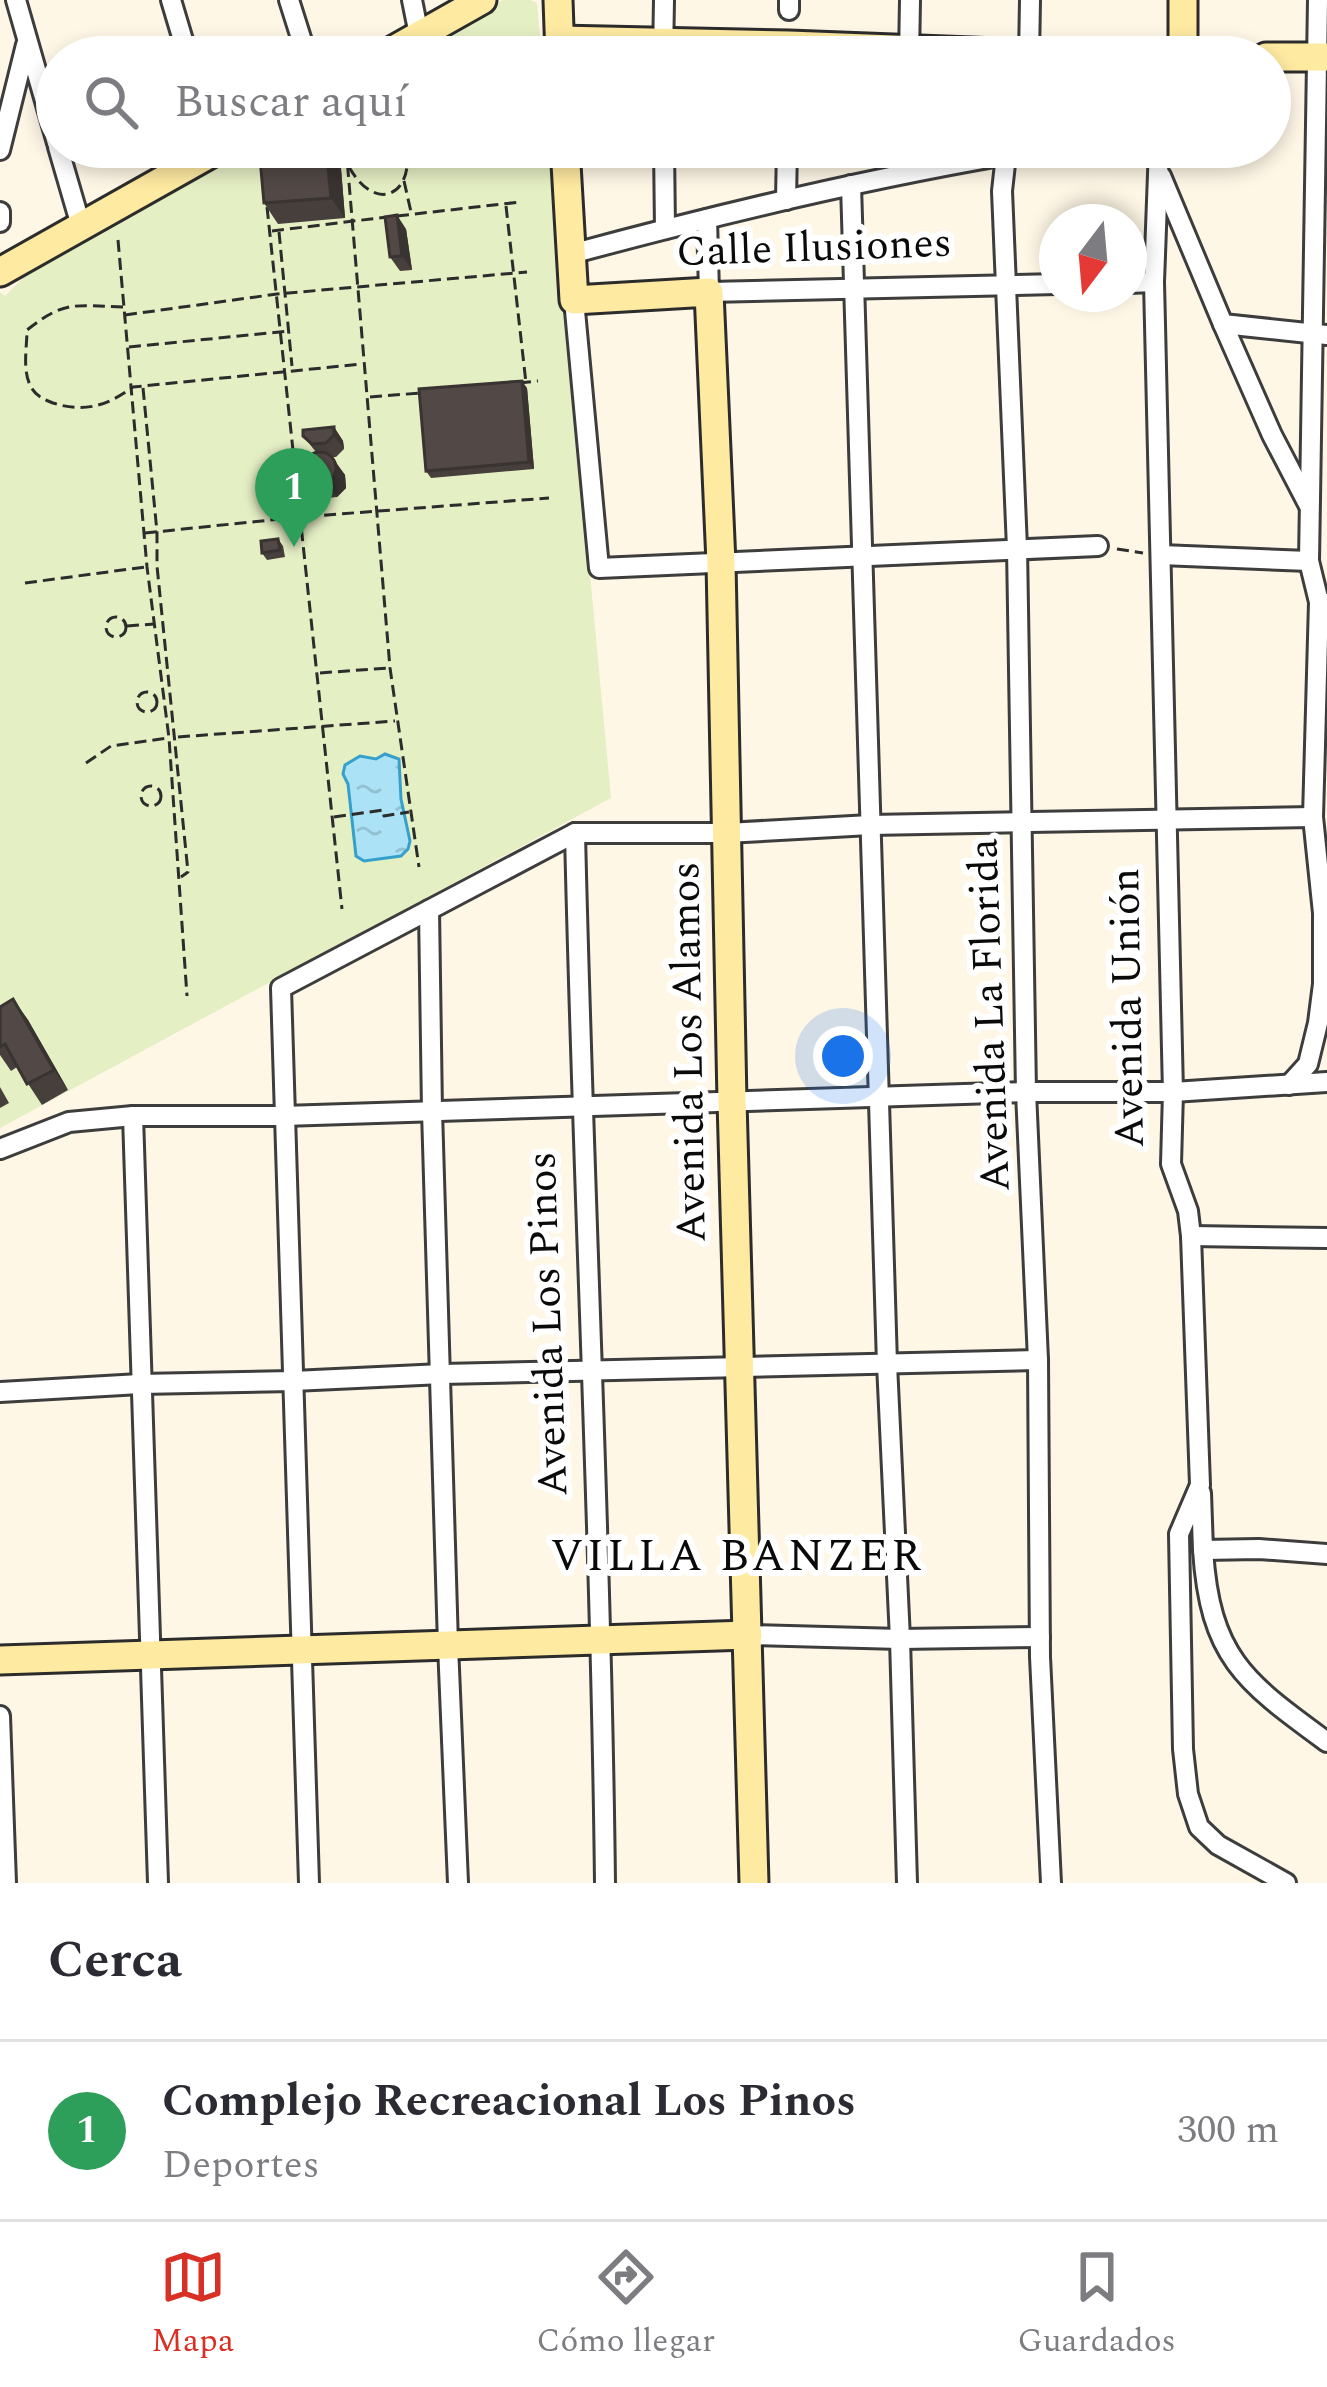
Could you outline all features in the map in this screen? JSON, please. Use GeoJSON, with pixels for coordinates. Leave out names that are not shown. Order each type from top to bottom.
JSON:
{"type":"FeatureCollection","features":[{"type":"Feature","properties":{"kind":"street"},"geometry":{"type":"LineString","coordinates":[[16,0],[36,70]]}},
{"type":"Feature","properties":{"kind":"street"},"geometry":{"type":"LineString","coordinates":[[171,0],[182,36]]}},
{"type":"Feature","properties":{"kind":"street"},"geometry":{"type":"LineString","coordinates":[[289,0],[300,36]]}},
{"type":"Feature","properties":{"kind":"street"},"geometry":{"type":"LineString","coordinates":[[412,0],[419,34]]}},
{"type":"Feature","properties":{"kind":"street"},"geometry":{"type":"LineString","coordinates":[[416,36],[482,0]]}},
{"type":"Feature","properties":{"kind":"street"},"geometry":{"type":"LineString","coordinates":[[558,0],[559,36]]}},
{"type":"Feature","properties":{"kind":"street"},"geometry":{"type":"LineString","coordinates":[[663,36],[664,0]]}},
{"type":"Feature","properties":{"kind":"street"},"geometry":{"type":"LineString","coordinates":[[909,36],[910,0]]}},
{"type":"Feature","properties":{"kind":"street"},"geometry":{"type":"LineString","coordinates":[[1029,36],[1030,0]]}},
{"type":"Feature","properties":{"kind":"street"},"geometry":{"type":"LineString","coordinates":[[1183,0],[1183,36]]}},
{"type":"Feature","properties":{"kind":"street"},"geometry":{"type":"LineString","coordinates":[[1289,1085],[1307,1064],[1318,1023],[1325,913],[1313,817],[1323,602],[1309,561],[1308,504],[1321,335],[1318,0]]}},
{"type":"Feature","properties":{"kind":"street"},"geometry":{"type":"LineString","coordinates":[[0,150],[27,40]]}},
{"type":"Feature","properties":{"kind":"street"},"geometry":{"type":"LineString","coordinates":[[1291,57],[1322,57]]}},
{"type":"Feature","properties":{"kind":"street"},"geometry":{"type":"LineString","coordinates":[[65,168],[81,226]]}},
{"type":"Feature","properties":{"kind":"street"},"geometry":{"type":"LineString","coordinates":[[0,272],[183,168]]}},
{"type":"Feature","properties":{"kind":"street"},"geometry":{"type":"LineString","coordinates":[[566,168],[599,568],[1098,546]]}},
{"type":"Feature","properties":{"kind":"street"},"geometry":{"type":"LineString","coordinates":[[664,168],[665,229]]}},
{"type":"Feature","properties":{"kind":"street"},"geometry":{"type":"LineString","coordinates":[[786,200],[787,168]]}},
{"type":"Feature","properties":{"kind":"street"},"geometry":{"type":"LineString","coordinates":[[571,254],[927,168]]}},
{"type":"Feature","properties":{"kind":"street","name":"Avenida La Florida"},"geometry":{"type":"LineString","coordinates":[[1006,168],[1002,191],[1018,548],[1026,1091],[1051,1883]]}},
{"type":"Feature","properties":{"kind":"street"},"geometry":{"type":"LineString","coordinates":[[1158,170],[1272,435],[1308,504]]}},
{"type":"Feature","properties":{"kind":"street","name":"Avenida Unión"},"geometry":{"type":"LineString","coordinates":[[1158,170],[1154,282],[1171,1164],[1188,1210],[1191,1236],[1200,1491],[1179,1534],[1183,1749],[1187,1794],[1199,1827],[1218,1846],[1286,1883]]}},
{"type":"Feature","properties":{"kind":"street"},"geometry":{"type":"LineString","coordinates":[[851,185],[886,1364],[907,1883]]}},
{"type":"Feature","properties":{"kind":"street"},"geometry":{"type":"LineString","coordinates":[[0,212],[0,222]]}},
{"type":"Feature","properties":{"kind":"street","name":"Avenida Los Alamos"},"geometry":{"type":"LineString","coordinates":[[707,219],[721,563],[754,1883]]}},
{"type":"Feature","properties":{"kind":"street"},"geometry":{"type":"LineString","coordinates":[[1147,282],[1154,282]]}},
{"type":"Feature","properties":{"kind":"street","name":"Calle Ilusiones"},"geometry":{"type":"LineString","coordinates":[[574,299],[1039,284]]}},
{"type":"Feature","properties":{"kind":"street"},"geometry":{"type":"LineString","coordinates":[[1223,324],[1321,335]]}},
{"type":"Feature","properties":{"kind":"street"},"geometry":{"type":"LineString","coordinates":[[1161,555],[1309,561]]}},
{"type":"Feature","properties":{"kind":"street"},"geometry":{"type":"LineString","coordinates":[[309,1883],[281,988],[575,833],[1313,817]]}},
{"type":"Feature","properties":{"kind":"street","name":"Avenida Los Pinos"},"geometry":{"type":"LineString","coordinates":[[575,833],[602,1640],[604,1883]]}},
{"type":"Feature","properties":{"kind":"street"},"geometry":{"type":"LineString","coordinates":[[429,910],[458,1883]]}},
{"type":"Feature","properties":{"kind":"street"},"geometry":{"type":"LineString","coordinates":[[0,1149],[69,1122],[133,1116],[283,1116],[1026,1091],[1173,1092],[1327,1082]]}},
{"type":"Feature","properties":{"kind":"street"},"geometry":{"type":"LineString","coordinates":[[133,1116],[158,1883]]}},
{"type":"Feature","properties":{"kind":"street"},"geometry":{"type":"LineString","coordinates":[[1191,1236],[1327,1238]]}},
{"type":"Feature","properties":{"kind":"street"},"geometry":{"type":"LineString","coordinates":[[0,1392],[442,1374],[1038,1360]]}},
{"type":"Feature","properties":{"kind":"street"},"geometry":{"type":"LineString","coordinates":[[1200,1491],[1208,1605],[1234,1663],[1263,1696],[1327,1742]]}},
{"type":"Feature","properties":{"kind":"street"},"geometry":{"type":"LineString","coordinates":[[1203,1550],[1319,1553],[1327,1570]]}},
{"type":"Feature","properties":{"kind":"street"},"geometry":{"type":"LineString","coordinates":[[0,1660],[748,1635],[1040,1637]]}},
{"type":"Feature","properties":{"kind":"street"},"geometry":{"type":"LineString","coordinates":[[0,1716],[6,1883]]}},
{"type":"Feature","properties":{"kind":"path"},"geometry":{"type":"LineString","coordinates":[[348,168],[390,668],[419,867]]}},
{"type":"Feature","properties":{"kind":"path"},"geometry":{"type":"LineString","coordinates":[[349,168],[358,184],[380,196],[396,189],[407,168]]}},
{"type":"Feature","properties":{"kind":"path"},"geometry":{"type":"LineString","coordinates":[[404,179],[411,214]]}},
{"type":"Feature","properties":{"kind":"path"},"geometry":{"type":"LineString","coordinates":[[270,231],[520,202]]}},
{"type":"Feature","properties":{"kind":"path"},"geometry":{"type":"LineString","coordinates":[[506,203],[526,383]]}},
{"type":"Feature","properties":{"kind":"path"},"geometry":{"type":"LineString","coordinates":[[268,209],[342,909]]}},
{"type":"Feature","properties":{"kind":"path"},"geometry":{"type":"LineString","coordinates":[[279,230],[292,369]]}},
{"type":"Feature","properties":{"kind":"path"},"geometry":{"type":"LineString","coordinates":[[118,240],[147,567],[172,737],[187,996]]}},
{"type":"Feature","properties":{"kind":"path"},"geometry":{"type":"LineString","coordinates":[[125,315],[285,293],[527,272]]}},
{"type":"Feature","properties":{"kind":"path"},"geometry":{"type":"LineString","coordinates":[[124,307],[75,303],[48,314],[27,330],[27,375],[41,399],[74,410],[113,401],[133,387],[364,364]]}},
{"type":"Feature","properties":{"kind":"path"},"geometry":{"type":"LineString","coordinates":[[129,347],[289,331]]}},
{"type":"Feature","properties":{"kind":"path"},"geometry":{"type":"LineString","coordinates":[[503,385],[538,382]]}},
{"type":"Feature","properties":{"kind":"path"},"geometry":{"type":"LineString","coordinates":[[142,386],[188,872],[179,878]]}},
{"type":"Feature","properties":{"kind":"path"},"geometry":{"type":"LineString","coordinates":[[368,398],[436,391]]}},
{"type":"Feature","properties":{"kind":"path"},"geometry":{"type":"LineString","coordinates":[[145,533],[549,498]]}},
{"type":"Feature","properties":{"kind":"path"},"geometry":{"type":"LineString","coordinates":[[1098,546],[1161,555]]}},
{"type":"Feature","properties":{"kind":"path"},"geometry":{"type":"LineString","coordinates":[[25,583],[147,567]]}},
{"type":"Feature","properties":{"kind":"path"},"geometry":{"type":"LineString","coordinates":[[125,626],[154,624]]}},
{"type":"Feature","properties":{"kind":"path"},"geometry":{"type":"LineString","coordinates":[[317,673],[390,668]]}},
{"type":"Feature","properties":{"kind":"path"},"geometry":{"type":"LineString","coordinates":[[156,702],[164,702]]}},
{"type":"Feature","properties":{"kind":"path"},"geometry":{"type":"LineString","coordinates":[[86,763],[111,746],[172,737],[397,721]]}},
{"type":"Feature","properties":{"kind":"path"},"geometry":{"type":"LineString","coordinates":[[161,793],[180,791]]}},
{"type":"Feature","properties":{"kind":"path"},"geometry":{"type":"LineString","coordinates":[[332,817],[411,811]]}},
{"type":"Feature","properties":{"kind":"green space"},"geometry":{"type":"Polygon","coordinates":[[[503,0],[537,3],[540,36],[439,36],[503,0]]]}},
{"type":"Feature","properties":{"kind":"green space"},"geometry":{"type":"Polygon","coordinates":[[[206,168],[552,168],[611,798],[0,1128],[0,292],[5,296],[37,264],[206,168]]]}},
{"type":"Feature","properties":{"kind":"water"},"geometry":{"type":"Polygon","coordinates":[[[385,754],[399,759],[410,841],[401,856],[364,861],[356,856],[343,774],[345,765],[360,756],[376,759],[385,754]]]}},
{"type":"Feature","properties":{"kind":"building"},"geometry":{"type":"Polygon","coordinates":[[[261,168],[328,168],[331,198],[264,203],[261,168]]]}},
{"type":"Feature","properties":{"kind":"building"},"geometry":{"type":"Polygon","coordinates":[[[397,215],[402,256],[390,257],[385,217],[397,215]]]}},
{"type":"Feature","properties":{"kind":"building"},"geometry":{"type":"Polygon","coordinates":[[[522,381],[529,462],[426,471],[419,389],[522,381]]]}},
{"type":"Feature","properties":{"kind":"building"},"geometry":{"type":"Polygon","coordinates":[[[334,427],[326,443],[312,444],[303,436],[303,430],[334,427]]]}},
{"type":"Feature","properties":{"kind":"building"},"geometry":{"type":"Polygon","coordinates":[[[320,452],[331,457],[336,468],[331,479],[320,484],[309,479],[304,468],[309,457],[320,452]]]}},
{"type":"Feature","properties":{"kind":"building"},"geometry":{"type":"Polygon","coordinates":[[[278,539],[280,550],[262,553],[261,541],[278,539]]]}},
{"type":"Feature","properties":{"kind":"building"},"geometry":{"type":"Polygon","coordinates":[[[13,999],[54,1070],[27,1084],[5,1044],[0,1047],[0,1007],[13,999]]]}},
{"type":"Feature","properties":{"kind":"place","name":"Complejo Recreacional Los Pinos"},"geometry":{"type":"Point","coordinates":[294,547]}},
{"type":"Feature","properties":{"kind":"district","name":"VILLA BANZER"},"geometry":{"type":"Point","coordinates":[737,1556]}}]}
